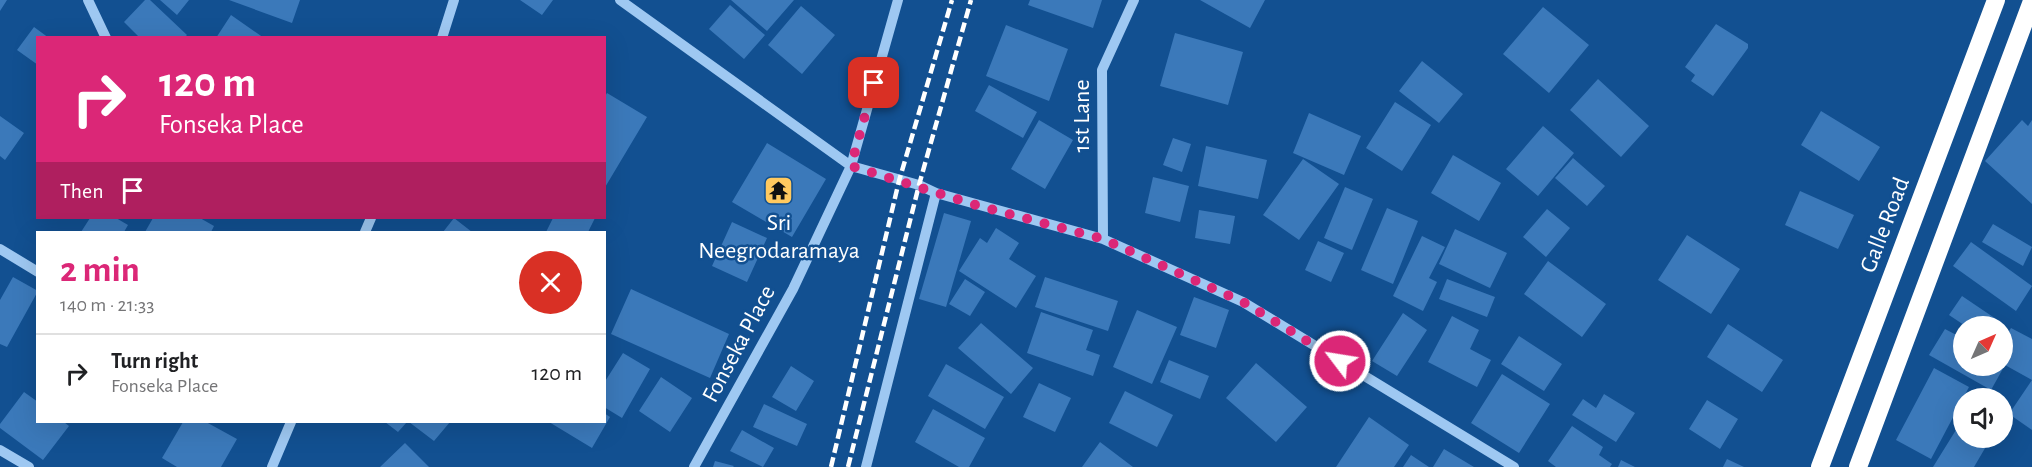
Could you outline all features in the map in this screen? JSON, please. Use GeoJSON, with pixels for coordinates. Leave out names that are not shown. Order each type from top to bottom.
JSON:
{"type":"FeatureCollection","features":[{"type":"Feature","properties":{"kind":"highway","name":"Galle Road"},"geometry":{"type":"LineString","coordinates":[[1820,467],[1996,0]]}},
{"type":"Feature","properties":{"kind":"highway"},"geometry":{"type":"LineString","coordinates":[[1858,467],[2032,1]]}},
{"type":"Feature","properties":{"kind":"street"},"geometry":{"type":"LineString","coordinates":[[88,0],[105,36]]}},
{"type":"Feature","properties":{"kind":"street"},"geometry":{"type":"LineString","coordinates":[[443,36],[454,0]]}},
{"type":"Feature","properties":{"kind":"street"},"geometry":{"type":"LineString","coordinates":[[620,0],[659,25],[851,166],[919,185],[936,193],[1103,239],[1243,302],[1514,467]]}},
{"type":"Feature","properties":{"kind":"street","name":"Fonseka Place"},"geometry":{"type":"LineString","coordinates":[[694,467],[793,289],[851,166],[898,0]]}},
{"type":"Feature","properties":{"kind":"street","name":"1st Lane"},"geometry":{"type":"LineString","coordinates":[[1103,239],[1102,70],[1134,0]]}},
{"type":"Feature","properties":{"kind":"street"},"geometry":{"type":"LineString","coordinates":[[866,467],[936,193]]}},
{"type":"Feature","properties":{"kind":"street"},"geometry":{"type":"LineString","coordinates":[[0,249],[36,271]]}},
{"type":"Feature","properties":{"kind":"street"},"geometry":{"type":"LineString","coordinates":[[272,467],[287,423]]}},
{"type":"Feature","properties":{"kind":"street"},"geometry":{"type":"LineString","coordinates":[[0,450],[29,467]]}},
{"type":"Feature","properties":{"kind":"building"},"geometry":{"type":"Polygon","coordinates":[[[0,0],[7,0],[0,11],[0,0]]]}},
{"type":"Feature","properties":{"kind":"building"},"geometry":{"type":"Polygon","coordinates":[[[145,0],[150,0],[187,35],[138,36],[124,22],[145,0]]]}},
{"type":"Feature","properties":{"kind":"building"},"geometry":{"type":"Polygon","coordinates":[[[160,0],[189,0],[177,15],[160,0]]]}},
{"type":"Feature","properties":{"kind":"building"},"geometry":{"type":"Polygon","coordinates":[[[229,0],[300,0],[292,23],[229,0]]]}},
{"type":"Feature","properties":{"kind":"building"},"geometry":{"type":"Polygon","coordinates":[[[520,0],[553,0],[542,15],[520,0]]]}},
{"type":"Feature","properties":{"kind":"building"},"geometry":{"type":"Polygon","coordinates":[[[731,0],[794,0],[767,31],[731,0]]]}},
{"type":"Feature","properties":{"kind":"building"},"geometry":{"type":"Polygon","coordinates":[[[1030,0],[1102,0],[1093,28],[1028,5],[1030,0]]]}},
{"type":"Feature","properties":{"kind":"building"},"geometry":{"type":"Polygon","coordinates":[[[1200,0],[1265,0],[1250,28],[1200,0]]]}},
{"type":"Feature","properties":{"kind":"building"},"geometry":{"type":"Polygon","coordinates":[[[730,5],[765,35],[744,59],[709,29],[730,5]]]}},
{"type":"Feature","properties":{"kind":"building"},"geometry":{"type":"Polygon","coordinates":[[[801,6],[835,35],[802,74],[768,45],[801,6]]]}},
{"type":"Feature","properties":{"kind":"building"},"geometry":{"type":"Polygon","coordinates":[[[1543,7],[1589,45],[1549,93],[1503,54],[1543,7]]]}},
{"type":"Feature","properties":{"kind":"building"},"geometry":{"type":"Polygon","coordinates":[[[231,15],[261,36],[217,36],[231,15]]]}},
{"type":"Feature","properties":{"kind":"building"},"geometry":{"type":"Polygon","coordinates":[[[1716,24],[1748,44],[1748,48],[1713,96],[1691,81],[1695,75],[1685,67],[1716,24]]]}},
{"type":"Feature","properties":{"kind":"building"},"geometry":{"type":"Polygon","coordinates":[[[1006,25],[1068,49],[1049,101],[986,76],[1006,25]]]}},
{"type":"Feature","properties":{"kind":"building"},"geometry":{"type":"Polygon","coordinates":[[[34,27],[46,36],[36,36],[36,64],[17,50],[34,27]]]}},
{"type":"Feature","properties":{"kind":"building"},"geometry":{"type":"Polygon","coordinates":[[[1175,33],[1243,52],[1228,105],[1160,86],[1175,33]]]}},
{"type":"Feature","properties":{"kind":"building"},"geometry":{"type":"Polygon","coordinates":[[[1422,61],[1463,94],[1439,123],[1399,91],[1422,61]]]}},
{"type":"Feature","properties":{"kind":"building"},"geometry":{"type":"Polygon","coordinates":[[[1598,79],[1649,126],[1621,157],[1570,110],[1598,79]]]}},
{"type":"Feature","properties":{"kind":"building"},"geometry":{"type":"Polygon","coordinates":[[[989,85],[1037,112],[1023,138],[975,111],[989,85]]]}},
{"type":"Feature","properties":{"kind":"building"},"geometry":{"type":"Polygon","coordinates":[[[607,93],[647,117],[606,186],[607,93]]]}},
{"type":"Feature","properties":{"kind":"building"},"geometry":{"type":"Polygon","coordinates":[[[1395,102],[1431,125],[1402,171],[1366,148],[1395,102]]]}},
{"type":"Feature","properties":{"kind":"building"},"geometry":{"type":"Polygon","coordinates":[[[1821,111],[1880,147],[1859,181],[1801,145],[1821,111]]]}},
{"type":"Feature","properties":{"kind":"building"},"geometry":{"type":"Polygon","coordinates":[[[1309,113],[1361,136],[1344,175],[1293,153],[1309,113]]]}},
{"type":"Feature","properties":{"kind":"building"},"geometry":{"type":"Polygon","coordinates":[[[0,116],[24,133],[5,160],[0,156],[0,116]]]}},
{"type":"Feature","properties":{"kind":"building"},"geometry":{"type":"Polygon","coordinates":[[[1039,120],[1073,140],[1045,189],[1011,169],[1039,120]]]}},
{"type":"Feature","properties":{"kind":"building"},"geometry":{"type":"Polygon","coordinates":[[[2022,120],[2028,126],[2032,120],[2032,204],[1985,161],[2022,120]]]}},
{"type":"Feature","properties":{"kind":"building"},"geometry":{"type":"Polygon","coordinates":[[[1543,126],[1574,153],[1538,196],[1506,169],[1543,126]]]}},
{"type":"Feature","properties":{"kind":"building"},"geometry":{"type":"Polygon","coordinates":[[[1173,138],[1191,144],[1182,172],[1163,165],[1173,138]]]}},
{"type":"Feature","properties":{"kind":"building","name":"Sri Neegrodaramaya"},"geometry":{"type":"Polygon","coordinates":[[[767,143],[826,179],[792,237],[732,202],[767,143]]]}},
{"type":"Feature","properties":{"kind":"building"},"geometry":{"type":"Polygon","coordinates":[[[1206,146],[1267,160],[1258,199],[1198,186],[1206,146]]]}},
{"type":"Feature","properties":{"kind":"building"},"geometry":{"type":"Polygon","coordinates":[[[1453,155],[1501,183],[1479,221],[1431,193],[1453,155]]]}},
{"type":"Feature","properties":{"kind":"building"},"geometry":{"type":"Polygon","coordinates":[[[1573,158],[1605,186],[1587,206],[1555,178],[1573,158]]]}},
{"type":"Feature","properties":{"kind":"building"},"geometry":{"type":"Polygon","coordinates":[[[1303,159],[1339,184],[1299,240],[1263,215],[1303,159]]]}},
{"type":"Feature","properties":{"kind":"building"},"geometry":{"type":"Polygon","coordinates":[[[1153,177],[1189,186],[1180,222],[1145,213],[1153,177]]]}},
{"type":"Feature","properties":{"kind":"building"},"geometry":{"type":"Polygon","coordinates":[[[1345,187],[1373,199],[1352,250],[1324,238],[1345,187]]]}},
{"type":"Feature","properties":{"kind":"building"},"geometry":{"type":"Polygon","coordinates":[[[1800,191],[1854,215],[1838,249],[1785,225],[1800,191]]]}},
{"type":"Feature","properties":{"kind":"building"},"geometry":{"type":"Polygon","coordinates":[[[1387,208],[1418,221],[1393,284],[1361,270],[1387,208]]]}},
{"type":"Feature","properties":{"kind":"building"},"geometry":{"type":"Polygon","coordinates":[[[1547,209],[1570,228],[1546,257],[1523,237],[1547,209]]]}},
{"type":"Feature","properties":{"kind":"building"},"geometry":{"type":"Polygon","coordinates":[[[1199,210],[1235,216],[1230,244],[1195,238],[1199,210]]]}},
{"type":"Feature","properties":{"kind":"building"},"geometry":{"type":"Polygon","coordinates":[[[944,213],[971,221],[946,307],[919,299],[944,213]]]}},
{"type":"Feature","properties":{"kind":"building"},"geometry":{"type":"Polygon","coordinates":[[[89,219],[118,219],[128,225],[125,231],[82,231],[89,219]]]}},
{"type":"Feature","properties":{"kind":"building"},"geometry":{"type":"Polygon","coordinates":[[[152,219],[202,219],[214,226],[212,231],[146,231],[152,219]]]}},
{"type":"Feature","properties":{"kind":"building"},"geometry":{"type":"Polygon","coordinates":[[[455,219],[471,231],[444,231],[455,219]]]}},
{"type":"Feature","properties":{"kind":"building"},"geometry":{"type":"Polygon","coordinates":[[[552,219],[594,219],[588,231],[546,231],[552,219]]]}},
{"type":"Feature","properties":{"kind":"building"},"geometry":{"type":"Polygon","coordinates":[[[732,222],[767,238],[747,282],[712,266],[732,222]]]}},
{"type":"Feature","properties":{"kind":"building"},"geometry":{"type":"Polygon","coordinates":[[[1993,224],[2032,247],[2023,266],[1982,242],[1993,224]]]}},
{"type":"Feature","properties":{"kind":"building"},"geometry":{"type":"Polygon","coordinates":[[[996,228],[1019,243],[1009,259],[1036,276],[1016,308],[959,271],[980,238],[987,243],[996,228]]]}},
{"type":"Feature","properties":{"kind":"building"},"geometry":{"type":"Polygon","coordinates":[[[1455,229],[1507,253],[1490,288],[1439,264],[1455,229]]]}},
{"type":"Feature","properties":{"kind":"building"},"geometry":{"type":"Polygon","coordinates":[[[1687,235],[1740,269],[1711,314],[1658,280],[1687,235]]]}},
{"type":"Feature","properties":{"kind":"building"},"geometry":{"type":"Polygon","coordinates":[[[1422,236],[1445,247],[1429,278],[1437,282],[1423,311],[1393,296],[1422,236]]]}},
{"type":"Feature","properties":{"kind":"building"},"geometry":{"type":"Polygon","coordinates":[[[1318,241],[1344,253],[1331,282],[1305,270],[1318,241]]]}},
{"type":"Feature","properties":{"kind":"building"},"geometry":{"type":"Polygon","coordinates":[[[1971,242],[2032,286],[2016,311],[1953,266],[1971,242]]]}},
{"type":"Feature","properties":{"kind":"building"},"geometry":{"type":"Polygon","coordinates":[[[1548,261],[1606,304],[1582,337],[1524,294],[1548,261]]]}},
{"type":"Feature","properties":{"kind":"building"},"geometry":{"type":"Polygon","coordinates":[[[13,277],[36,290],[36,295],[7,347],[0,344],[0,300],[13,277]]]}},
{"type":"Feature","properties":{"kind":"building"},"geometry":{"type":"Polygon","coordinates":[[[1045,277],[1118,301],[1108,331],[1035,307],[1045,277]]]}},
{"type":"Feature","properties":{"kind":"building"},"geometry":{"type":"Polygon","coordinates":[[[965,279],[985,292],[970,316],[949,304],[965,279]]]}},
{"type":"Feature","properties":{"kind":"building"},"geometry":{"type":"Polygon","coordinates":[[[1447,279],[1495,297],[1487,317],[1439,299],[1447,279]]]}},
{"type":"Feature","properties":{"kind":"building"},"geometry":{"type":"Polygon","coordinates":[[[631,289],[729,334],[710,378],[611,334],[631,289]]]}},
{"type":"Feature","properties":{"kind":"building"},"geometry":{"type":"Polygon","coordinates":[[[1962,296],[1992,316],[1953,318],[1949,315],[1962,296]]]}},
{"type":"Feature","properties":{"kind":"building"},"geometry":{"type":"Polygon","coordinates":[[[1194,297],[1229,310],[1216,348],[1180,335],[1194,297]]]}},
{"type":"Feature","properties":{"kind":"building"},"geometry":{"type":"Polygon","coordinates":[[[1137,310],[1177,327],[1152,384],[1113,367],[1137,310]]]}},
{"type":"Feature","properties":{"kind":"building"},"geometry":{"type":"Polygon","coordinates":[[[1041,312],[1093,330],[1086,350],[1100,355],[1093,376],[1027,353],[1041,312]]]}},
{"type":"Feature","properties":{"kind":"building"},"geometry":{"type":"Polygon","coordinates":[[[1403,313],[1427,330],[1397,376],[1372,361],[1403,313]]]}},
{"type":"Feature","properties":{"kind":"building"},"geometry":{"type":"Polygon","coordinates":[[[1452,316],[1479,330],[1470,349],[1491,360],[1477,387],[1428,362],[1452,316]]]}},
{"type":"Feature","properties":{"kind":"building"},"geometry":{"type":"Polygon","coordinates":[[[981,323],[1033,368],[1011,394],[958,348],[981,323]]]}},
{"type":"Feature","properties":{"kind":"building"},"geometry":{"type":"Polygon","coordinates":[[[1728,324],[1783,360],[1762,392],[1707,357],[1728,324]]]}},
{"type":"Feature","properties":{"kind":"building"},"geometry":{"type":"Polygon","coordinates":[[[1945,329],[1953,333],[1953,369],[1929,355],[1945,329]]]}},
{"type":"Feature","properties":{"kind":"building"},"geometry":{"type":"Polygon","coordinates":[[[2013,329],[2032,339],[2032,380],[2013,369],[2013,329]]]}},
{"type":"Feature","properties":{"kind":"building"},"geometry":{"type":"Polygon","coordinates":[[[1519,336],[1562,364],[1544,391],[1501,364],[1519,336]]]}},
{"type":"Feature","properties":{"kind":"building"},"geometry":{"type":"Polygon","coordinates":[[[623,353],[650,369],[622,418],[606,408],[606,380],[623,353]]]}},
{"type":"Feature","properties":{"kind":"building"},"geometry":{"type":"Polygon","coordinates":[[[1169,360],[1209,376],[1200,399],[1160,382],[1169,360]]]}},
{"type":"Feature","properties":{"kind":"building"},"geometry":{"type":"Polygon","coordinates":[[[1256,363],[1307,407],[1276,442],[1226,398],[1256,363]]]}},
{"type":"Feature","properties":{"kind":"building"},"geometry":{"type":"Polygon","coordinates":[[[946,364],[1004,397],[985,429],[928,396],[946,364]]]}},
{"type":"Feature","properties":{"kind":"building"},"geometry":{"type":"Polygon","coordinates":[[[791,366],[814,381],[796,411],[772,397],[791,366]]]}},
{"type":"Feature","properties":{"kind":"building"},"geometry":{"type":"Polygon","coordinates":[[[1934,368],[1969,387],[1953,388],[1953,417],[1931,459],[1896,440],[1934,368]]]}},
{"type":"Feature","properties":{"kind":"building"},"geometry":{"type":"Polygon","coordinates":[[[1502,374],[1550,404],[1519,453],[1471,423],[1502,374]]]}},
{"type":"Feature","properties":{"kind":"building"},"geometry":{"type":"Polygon","coordinates":[[[1966,376],[1999,376],[1992,388],[1987,388],[1966,376]]]}},
{"type":"Feature","properties":{"kind":"building"},"geometry":{"type":"Polygon","coordinates":[[[661,377],[692,398],[670,432],[639,411],[661,377]]]}},
{"type":"Feature","properties":{"kind":"building"},"geometry":{"type":"Polygon","coordinates":[[[2032,380],[2032,430],[2013,417],[2013,408],[2032,380]]]}},
{"type":"Feature","properties":{"kind":"building"},"geometry":{"type":"Polygon","coordinates":[[[1039,383],[1071,398],[1055,432],[1023,417],[1039,383]]]}},
{"type":"Feature","properties":{"kind":"building"},"geometry":{"type":"Polygon","coordinates":[[[1125,391],[1173,415],[1157,447],[1109,423],[1125,391]]]}},
{"type":"Feature","properties":{"kind":"building"},"geometry":{"type":"Polygon","coordinates":[[[24,392],[36,401],[36,423],[65,423],[69,426],[43,460],[0,428],[0,424],[24,392]]]}},
{"type":"Feature","properties":{"kind":"building"},"geometry":{"type":"Polygon","coordinates":[[[1604,394],[1635,413],[1616,442],[1572,415],[1583,399],[1596,408],[1604,394]]]}},
{"type":"Feature","properties":{"kind":"building"},"geometry":{"type":"Polygon","coordinates":[[[1707,400],[1738,419],[1720,449],[1689,429],[1707,400]]]}},
{"type":"Feature","properties":{"kind":"building"},"geometry":{"type":"Polygon","coordinates":[[[764,404],[807,424],[797,446],[753,427],[764,404]]]}},
{"type":"Feature","properties":{"kind":"building"},"geometry":{"type":"Polygon","coordinates":[[[933,409],[985,438],[969,467],[959,467],[915,442],[933,409]]]}},
{"type":"Feature","properties":{"kind":"building"},"geometry":{"type":"Polygon","coordinates":[[[606,414],[610,417],[592,448],[551,423],[606,423],[606,414]]]}},
{"type":"Feature","properties":{"kind":"building"},"geometry":{"type":"Polygon","coordinates":[[[1369,417],[1409,445],[1394,467],[1336,467],[1369,417]]]}},
{"type":"Feature","properties":{"kind":"building"},"geometry":{"type":"Polygon","coordinates":[[[182,423],[208,423],[237,439],[221,467],[177,467],[162,458],[182,423]]]}},
{"type":"Feature","properties":{"kind":"building"},"geometry":{"type":"Polygon","coordinates":[[[386,423],[406,423],[398,432],[386,423]]]}},
{"type":"Feature","properties":{"kind":"building"},"geometry":{"type":"Polygon","coordinates":[[[410,423],[449,423],[434,441],[410,423]]]}},
{"type":"Feature","properties":{"kind":"building"},"geometry":{"type":"Polygon","coordinates":[[[1572,426],[1603,447],[1599,455],[1612,464],[1610,467],[1556,467],[1548,461],[1572,426]]]}},
{"type":"Feature","properties":{"kind":"building"},"geometry":{"type":"Polygon","coordinates":[[[742,430],[774,448],[763,467],[730,451],[742,430]]]}},
{"type":"Feature","properties":{"kind":"building"},"geometry":{"type":"Polygon","coordinates":[[[1953,435],[1953,448],[1985,448],[1974,467],[1933,467],[1953,435]]]}},
{"type":"Feature","properties":{"kind":"building"},"geometry":{"type":"Polygon","coordinates":[[[1100,442],[1133,467],[1082,467],[1100,442]]]}},
{"type":"Feature","properties":{"kind":"building"},"geometry":{"type":"Polygon","coordinates":[[[405,443],[429,467],[380,467],[405,443]]]}},
{"type":"Feature","properties":{"kind":"building"},"geometry":{"type":"Polygon","coordinates":[[[1444,449],[1474,467],[1433,467],[1444,449]]]}},
{"type":"Feature","properties":{"kind":"building"},"geometry":{"type":"Polygon","coordinates":[[[1411,455],[1429,467],[1403,467],[1411,455]]]}},
{"type":"Feature","properties":{"kind":"building"},"geometry":{"type":"Polygon","coordinates":[[[1727,459],[1744,467],[1723,467],[1727,459]]]}},
{"type":"Feature","properties":{"kind":"building"},"geometry":{"type":"Polygon","coordinates":[[[1621,460],[1635,467],[1618,467],[1621,460]]]}},
{"type":"Feature","properties":{"kind":"building"},"geometry":{"type":"Polygon","coordinates":[[[715,461],[734,466],[713,467],[715,461]]]}},
{"type":"Feature","properties":{"kind":"railway"},"geometry":{"type":"LineString","coordinates":[[831,467],[899,181],[952,0]]}},
{"type":"Feature","properties":{"kind":"railway"},"geometry":{"type":"LineString","coordinates":[[848,467],[919,185],[971,0]]}},
{"type":"Feature","properties":{"kind":"place","name":"Sri Neegrodaramaya"},"geometry":{"type":"Point","coordinates":[779,190]}},
{"type":"Feature","properties":{"kind":"route"},"geometry":{"type":"LineString","coordinates":[[874,83],[851,166],[919,185],[936,193],[979,206],[1103,239],[1243,302],[1340,361]]}}]}
